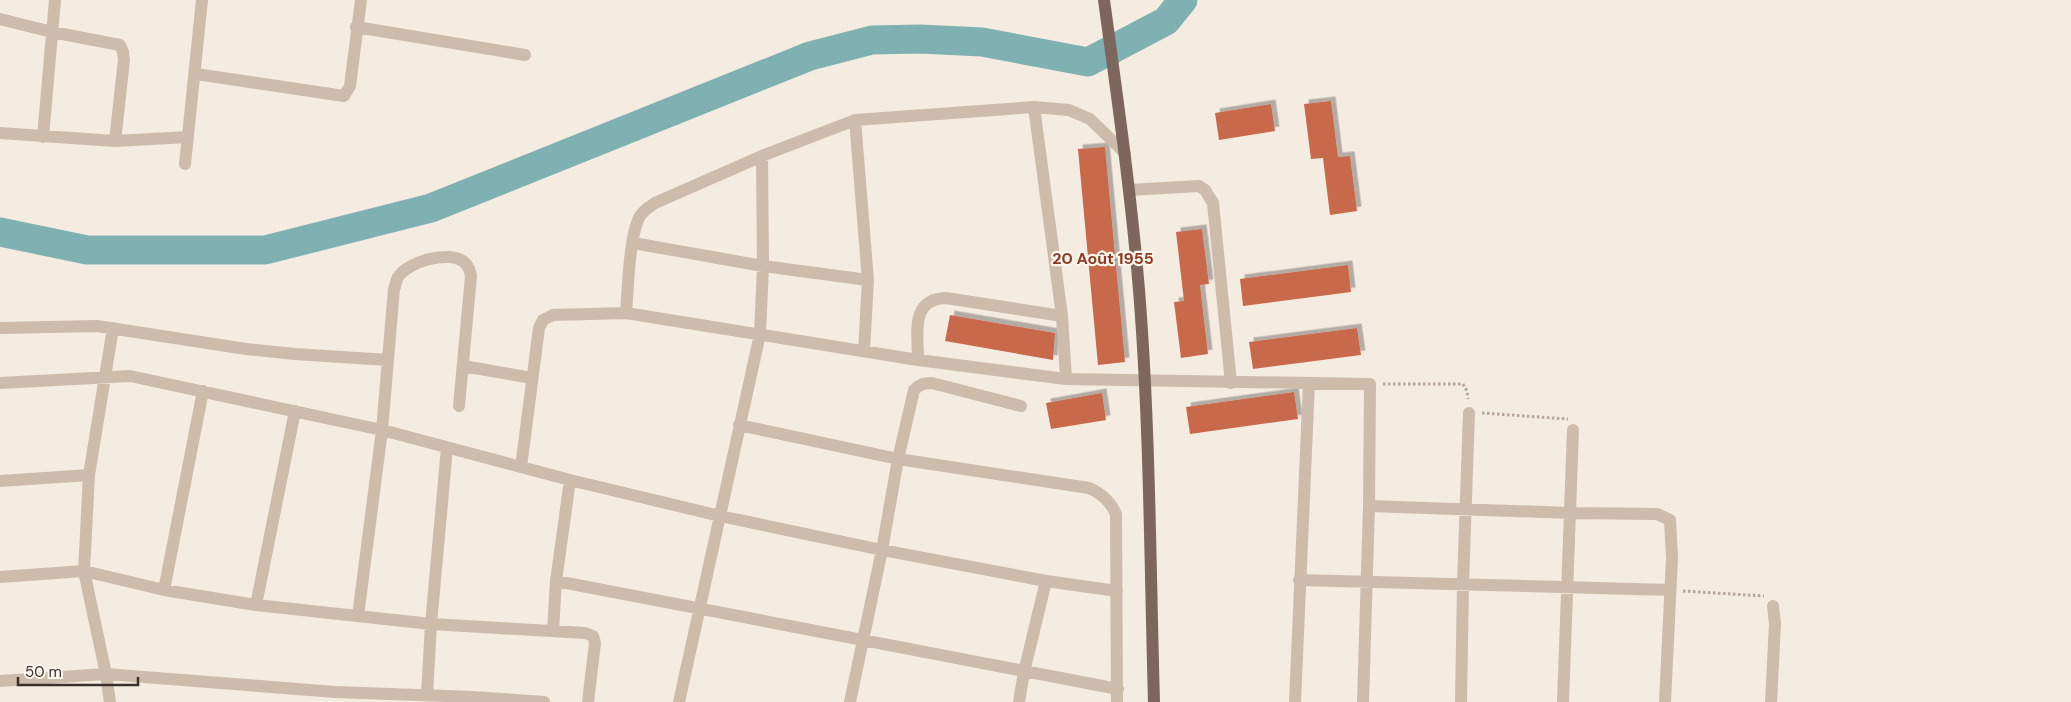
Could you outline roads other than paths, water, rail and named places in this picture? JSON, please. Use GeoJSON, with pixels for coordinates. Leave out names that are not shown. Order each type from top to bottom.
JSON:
{"type":"FeatureCollection","features":[{"type":"Feature","properties":{"kind":"main road"},"geometry":{"type":"LineString","coordinates":[[1104,0],[1125,153],[1139,288],[1145,381],[1154,702]]}},
{"type":"Feature","properties":{"kind":"street"},"geometry":{"type":"LineString","coordinates":[[43,137],[55,0]]}},
{"type":"Feature","properties":{"kind":"street"},"geometry":{"type":"LineString","coordinates":[[185,164],[196,74],[202,0]]}},
{"type":"Feature","properties":{"kind":"street"},"geometry":{"type":"LineString","coordinates":[[196,74],[344,96],[350,86],[356,27],[361,0]]}},
{"type":"Feature","properties":{"kind":"street"},"geometry":{"type":"LineString","coordinates":[[0,19],[52,32],[117,43],[122,47],[124,60],[115,141]]}},
{"type":"Feature","properties":{"kind":"street"},"geometry":{"type":"LineString","coordinates":[[356,27],[525,54]]}},
{"type":"Feature","properties":{"kind":"street"},"geometry":{"type":"LineString","coordinates":[[1034,107],[1062,316],[1066,379]]}},
{"type":"Feature","properties":{"kind":"street"},"geometry":{"type":"LineString","coordinates":[[626,314],[633,243],[639,218],[645,210],[655,203],[762,156],[855,120],[1034,107],[1069,110],[1090,119],[1125,153]]}},
{"type":"Feature","properties":{"kind":"street"},"geometry":{"type":"LineString","coordinates":[[855,120],[868,280],[864,351]]}},
{"type":"Feature","properties":{"kind":"street"},"geometry":{"type":"LineString","coordinates":[[0,133],[115,141],[188,137]]}},
{"type":"Feature","properties":{"kind":"street"},"geometry":{"type":"LineString","coordinates":[[679,702],[760,334],[763,266],[762,156]]}},
{"type":"Feature","properties":{"kind":"street"},"geometry":{"type":"LineString","coordinates":[[1129,190],[1199,186],[1205,190],[1213,203],[1231,382]]}},
{"type":"Feature","properties":{"kind":"street"},"geometry":{"type":"LineString","coordinates":[[633,243],[763,266],[868,280]]}},
{"type":"Feature","properties":{"kind":"street"},"geometry":{"type":"LineString","coordinates":[[358,616],[382,430],[394,289],[398,277],[413,266],[424,260],[440,257],[455,257],[465,262],[471,276],[459,406]]}},
{"type":"Feature","properties":{"kind":"street"},"geometry":{"type":"LineString","coordinates":[[918,360],[918,323],[921,310],[929,301],[936,298],[1062,316]]}},
{"type":"Feature","properties":{"kind":"street"},"geometry":{"type":"LineString","coordinates":[[521,467],[538,328],[543,320],[553,315],[626,314],[918,360],[1066,379],[1370,384],[1369,506],[1363,702]]}},
{"type":"Feature","properties":{"kind":"street"},"geometry":{"type":"LineString","coordinates":[[0,328],[97,326],[246,349],[388,360]]}},
{"type":"Feature","properties":{"kind":"street"},"geometry":{"type":"LineString","coordinates":[[110,702],[106,674],[84,571],[90,475],[113,328]]}},
{"type":"Feature","properties":{"kind":"street"},"geometry":{"type":"LineString","coordinates":[[463,366],[532,378]]}},
{"type":"Feature","properties":{"kind":"street"},"geometry":{"type":"LineString","coordinates":[[0,383],[130,376],[382,430],[570,480],[720,516],[882,550],[1046,581],[1117,591]]}},
{"type":"Feature","properties":{"kind":"street"},"geometry":{"type":"LineString","coordinates":[[1295,702],[1309,382]]}},
{"type":"Feature","properties":{"kind":"street"},"geometry":{"type":"LineString","coordinates":[[850,702],[912,396],[919,386],[932,383],[1021,406]]}},
{"type":"Feature","properties":{"kind":"street"},"geometry":{"type":"LineString","coordinates":[[164,590],[203,391]]}},
{"type":"Feature","properties":{"kind":"street"},"geometry":{"type":"LineString","coordinates":[[256,605],[295,411]]}},
{"type":"Feature","properties":{"kind":"street"},"geometry":{"type":"LineString","coordinates":[[1461,702],[1462,584],[1469,413]]}},
{"type":"Feature","properties":{"kind":"street"},"geometry":{"type":"LineString","coordinates":[[556,581],[863,639],[1024,672],[1117,696],[1116,514],[1113,507],[1102,494],[1089,488],[898,459],[739,425]]}},
{"type":"Feature","properties":{"kind":"street"},"geometry":{"type":"LineString","coordinates":[[1563,702],[1573,430]]}},
{"type":"Feature","properties":{"kind":"street"},"geometry":{"type":"LineString","coordinates":[[427,696],[431,624],[448,448]]}},
{"type":"Feature","properties":{"kind":"street"},"geometry":{"type":"LineString","coordinates":[[0,481],[90,475]]}},
{"type":"Feature","properties":{"kind":"street"},"geometry":{"type":"LineString","coordinates":[[553,630],[556,581],[570,480]]}},
{"type":"Feature","properties":{"kind":"street"},"geometry":{"type":"LineString","coordinates":[[1369,506],[1657,514],[1670,520],[1672,558],[1665,702]]}},
{"type":"Feature","properties":{"kind":"street"},"geometry":{"type":"LineString","coordinates":[[0,577],[84,571],[164,590],[256,605],[431,624],[585,633],[593,636],[595,639],[588,702]]}},
{"type":"Feature","properties":{"kind":"street"},"geometry":{"type":"LineString","coordinates":[[1299,580],[1366,580],[1670,590]]}},
{"type":"Feature","properties":{"kind":"street"},"geometry":{"type":"LineString","coordinates":[[1019,702],[1024,672],[1046,581]]}},
{"type":"Feature","properties":{"kind":"street"},"geometry":{"type":"LineString","coordinates":[[1771,702],[1775,624],[1773,606]]}},
{"type":"Feature","properties":{"kind":"street"},"geometry":{"type":"LineString","coordinates":[[0,681],[106,674],[335,697],[427,696],[544,702]]}},
{"type":"Feature","properties":{"kind":"waterway"},"geometry":{"type":"LineString","coordinates":[[0,232],[87,250],[265,250],[431,208],[810,56],[872,40],[920,39],[982,42],[1088,62],[1166,21],[1183,0]]}},
{"type":"Feature","properties":{"kind":"district","name":"20 Août 1955"},"geometry":{"type":"Point","coordinates":[1103,258]}}]}
